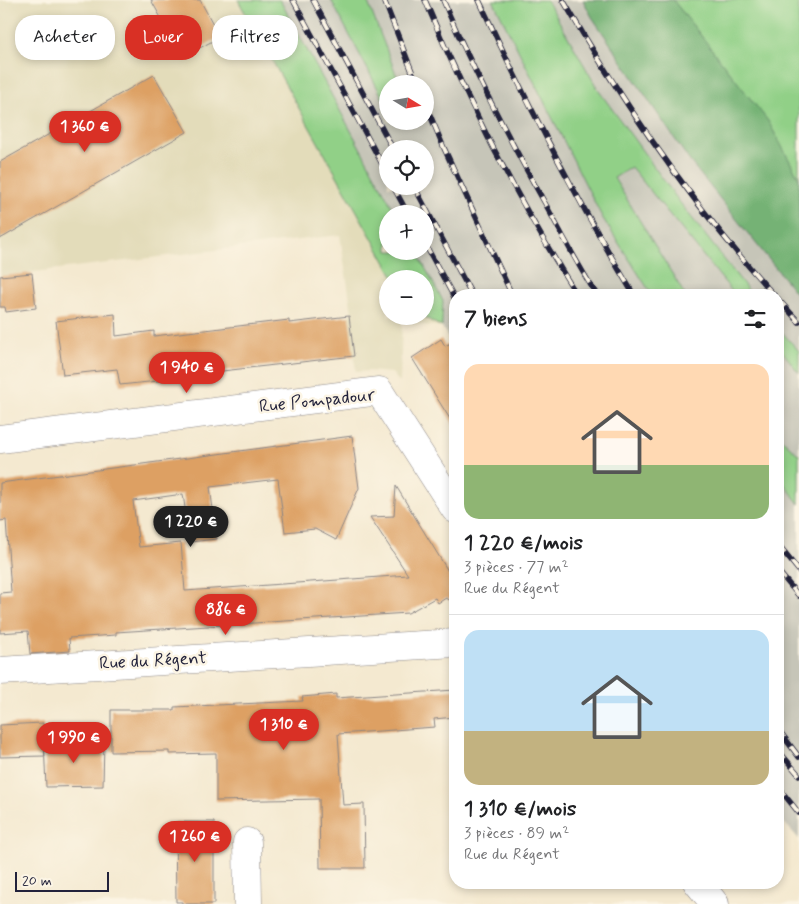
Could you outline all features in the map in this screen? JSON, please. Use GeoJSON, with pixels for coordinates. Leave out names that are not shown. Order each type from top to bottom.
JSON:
{"type":"FeatureCollection","features":[{"type":"Feature","properties":{"kind":"street","name":"Rue Pompadour"},"geometry":{"type":"LineString","coordinates":[[0,440],[379,391],[449,500]]}},
{"type":"Feature","properties":{"kind":"street","name":"Rue du Régent"},"geometry":{"type":"LineString","coordinates":[[0,670],[449,643]]}},
{"type":"Feature","properties":{"kind":"street"},"geometry":{"type":"LineString","coordinates":[[247,842],[248,904]]}},
{"type":"Feature","properties":{"kind":"street"},"geometry":{"type":"LineString","coordinates":[[703,889],[715,904]]}},
{"type":"Feature","properties":{"kind":"shaded area"},"geometry":{"type":"Polygon","coordinates":[[[0,0],[238,0],[246,15],[212,15],[212,60],[272,60],[379,251],[379,260],[384,260],[390,270],[379,270],[379,325],[402,325],[400,383],[392,373],[356,372],[349,316],[352,313],[340,235],[0,276],[0,0]]]}},
{"type":"Feature","properties":{"kind":"shaded area"},"geometry":{"type":"Polygon","coordinates":[[[238,0],[633,0],[799,226],[799,839],[784,823],[784,289],[449,289],[449,339],[442,327],[434,323],[434,270],[390,270],[384,260],[434,260],[434,205],[379,205],[379,251],[272,60],[298,60],[298,15],[246,15],[238,0]]]}},
{"type":"Feature","properties":{"kind":"shaded area"},"geometry":{"type":"Polygon","coordinates":[[[434,323],[442,327],[426,325],[434,325],[434,323]]]}},
{"type":"Feature","properties":{"kind":"green space"},"geometry":{"type":"Polygon","coordinates":[[[238,0],[280,0],[288,15],[246,15],[238,0]]]}},
{"type":"Feature","properties":{"kind":"green space"},"geometry":{"type":"Polygon","coordinates":[[[331,0],[367,0],[396,75],[379,75],[379,91],[331,0]]]}},
{"type":"Feature","properties":{"kind":"green space"},"geometry":{"type":"Polygon","coordinates":[[[493,0],[547,0],[599,91],[681,204],[747,289],[730,289],[631,167],[614,178],[681,289],[648,289],[602,217],[493,0]]]}},
{"type":"Feature","properties":{"kind":"green space"},"geometry":{"type":"Polygon","coordinates":[[[583,0],[673,0],[768,121],[799,178],[799,297],[689,160],[592,17],[583,0]]]}},
{"type":"Feature","properties":{"kind":"green space"},"geometry":{"type":"Polygon","coordinates":[[[633,0],[799,0],[799,226],[633,0]]]}},
{"type":"Feature","properties":{"kind":"green space"},"geometry":{"type":"Polygon","coordinates":[[[298,33],[379,183],[379,195],[386,195],[391,205],[379,205],[379,251],[272,60],[298,60],[298,33]]]}},
{"type":"Feature","properties":{"kind":"green space"},"geometry":{"type":"Polygon","coordinates":[[[384,260],[421,260],[426,270],[390,270],[384,260]]]}},
{"type":"Feature","properties":{"kind":"green space"},"geometry":{"type":"Polygon","coordinates":[[[434,284],[443,301],[442,327],[434,323],[434,284]]]}},
{"type":"Feature","properties":{"kind":"green space"},"geometry":{"type":"Polygon","coordinates":[[[784,335],[799,351],[799,373],[784,354],[784,335]]]}},
{"type":"Feature","properties":{"kind":"green space"},"geometry":{"type":"Polygon","coordinates":[[[784,441],[799,455],[799,504],[784,483],[784,441]]]}},
{"type":"Feature","properties":{"kind":"building"},"geometry":{"type":"Polygon","coordinates":[[[151,0],[200,0],[212,22],[212,41],[202,47],[202,15],[159,15],[151,0]]]}},
{"type":"Feature","properties":{"kind":"building"},"geometry":{"type":"Polygon","coordinates":[[[154,75],[187,132],[0,239],[0,162],[154,75]]]}},
{"type":"Feature","properties":{"kind":"building"},"geometry":{"type":"Polygon","coordinates":[[[32,273],[36,308],[6,312],[5,307],[0,307],[0,276],[32,273]]]}},
{"type":"Feature","properties":{"kind":"building"},"geometry":{"type":"Polygon","coordinates":[[[115,314],[116,336],[154,331],[154,336],[289,320],[289,323],[349,316],[354,356],[196,374],[196,377],[120,385],[117,369],[63,375],[56,321],[115,314]]]}},
{"type":"Feature","properties":{"kind":"building"},"geometry":{"type":"Polygon","coordinates":[[[441,339],[445,346],[449,344],[449,417],[412,358],[441,339]]]}},
{"type":"Feature","properties":{"kind":"building"},"geometry":{"type":"Polygon","coordinates":[[[352,436],[359,488],[336,540],[315,529],[285,532],[278,479],[210,487],[217,539],[190,542],[183,494],[133,501],[139,547],[181,543],[185,591],[408,575],[370,517],[394,516],[396,486],[449,571],[449,600],[446,598],[438,603],[435,598],[408,613],[116,632],[116,635],[69,638],[70,651],[30,654],[28,631],[0,633],[0,593],[11,592],[6,520],[0,521],[0,483],[352,436]]]}},
{"type":"Feature","properties":{"kind":"building"},"geometry":{"type":"Polygon","coordinates":[[[449,690],[449,718],[434,719],[435,727],[338,734],[343,805],[364,804],[365,868],[320,868],[319,799],[216,801],[216,753],[169,754],[169,751],[111,752],[111,710],[174,710],[174,707],[303,701],[302,697],[336,694],[336,698],[449,690]]]}},
{"type":"Feature","properties":{"kind":"building"},"geometry":{"type":"Polygon","coordinates":[[[43,723],[45,756],[0,757],[0,725],[43,723]]]}},
{"type":"Feature","properties":{"kind":"building"},"geometry":{"type":"Polygon","coordinates":[[[104,741],[103,786],[46,787],[44,742],[104,741]]]}},
{"type":"Feature","properties":{"kind":"building"},"geometry":{"type":"Polygon","coordinates":[[[175,822],[214,822],[214,904],[182,904],[182,902],[176,902],[175,822]]]}},
{"type":"Feature","properties":{"kind":"railway"},"geometry":{"type":"LineString","coordinates":[[293,0],[379,158]]}},
{"type":"Feature","properties":{"kind":"railway"},"geometry":{"type":"LineString","coordinates":[[313,0],[388,140]]}},
{"type":"Feature","properties":{"kind":"railway"},"geometry":{"type":"LineString","coordinates":[[384,0],[413,75]]}},
{"type":"Feature","properties":{"kind":"railway"},"geometry":{"type":"LineString","coordinates":[[425,0],[476,113],[534,224],[573,289]]}},
{"type":"Feature","properties":{"kind":"railway"},"geometry":{"type":"LineString","coordinates":[[443,0],[479,79],[505,130],[593,289]]}},
{"type":"Feature","properties":{"kind":"railway"},"geometry":{"type":"LineString","coordinates":[[479,0],[552,150],[630,289]]}},
{"type":"Feature","properties":{"kind":"railway"},"geometry":{"type":"LineString","coordinates":[[563,0],[610,77],[661,153],[716,227],[769,289]]}},
{"type":"Feature","properties":{"kind":"railway"},"geometry":{"type":"LineString","coordinates":[[434,124],[509,289]]}},
{"type":"Feature","properties":{"kind":"railway"},"geometry":{"type":"LineString","coordinates":[[398,195],[403,205]]}},
{"type":"Feature","properties":{"kind":"railway"},"geometry":{"type":"LineString","coordinates":[[419,195],[469,289]]}},
{"type":"Feature","properties":{"kind":"railway"},"geometry":{"type":"LineString","coordinates":[[434,260],[450,289]]}},
{"type":"Feature","properties":{"kind":"railway"},"geometry":{"type":"LineString","coordinates":[[784,306],[799,322]]}},
{"type":"Feature","properties":{"kind":"railway"},"geometry":{"type":"LineString","coordinates":[[784,552],[799,571]]}},
{"type":"Feature","properties":{"kind":"railway"},"geometry":{"type":"LineString","coordinates":[[784,578],[799,596]]}},
{"type":"Feature","properties":{"kind":"railway"},"geometry":{"type":"LineString","coordinates":[[784,737],[799,757]]}},
{"type":"Feature","properties":{"kind":"railway"},"geometry":{"type":"LineString","coordinates":[[784,757],[799,775]]}},
{"type":"Feature","properties":{"kind":"railway"},"geometry":{"type":"LineString","coordinates":[[784,794],[799,813]]}}]}
